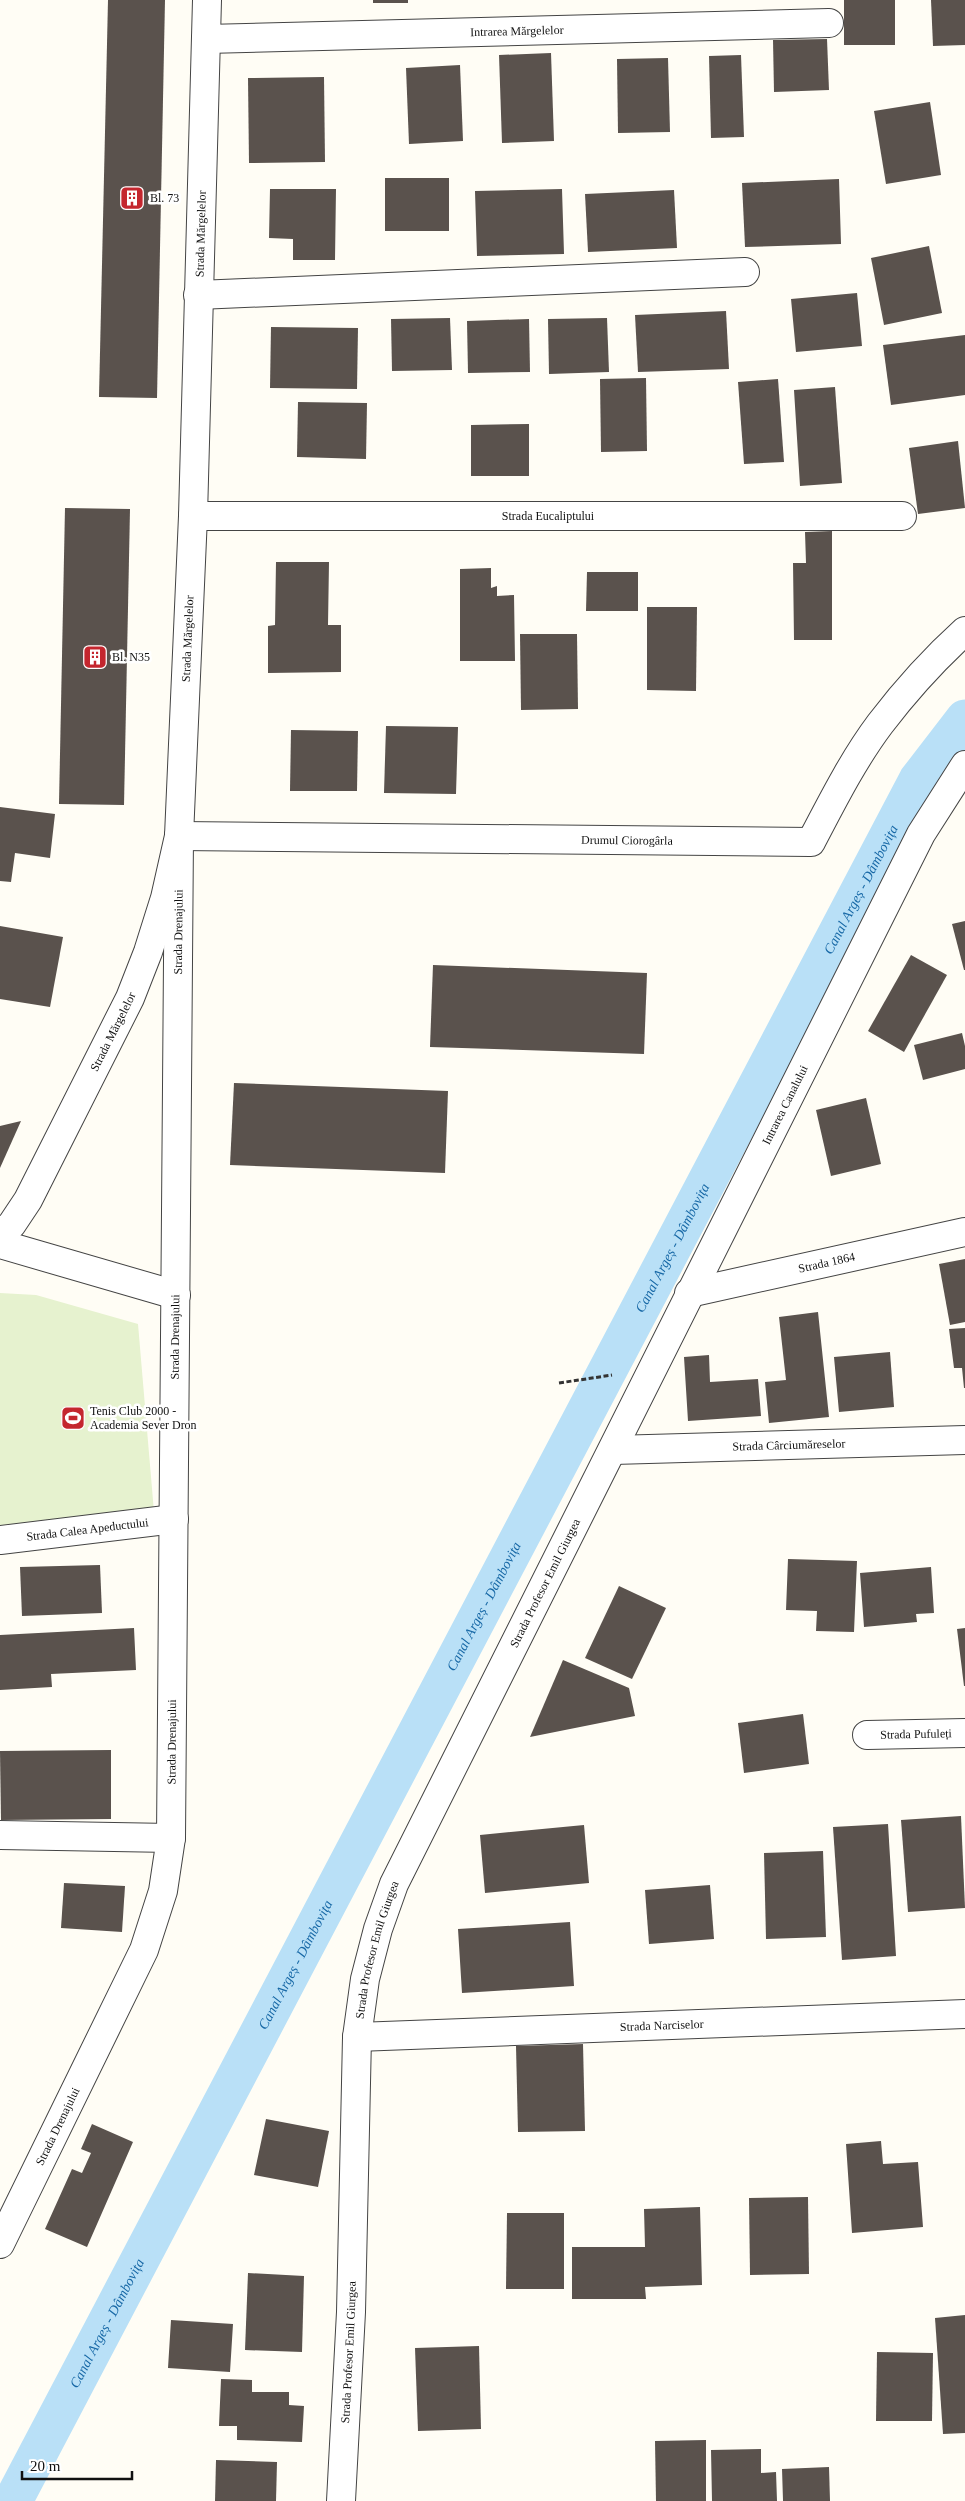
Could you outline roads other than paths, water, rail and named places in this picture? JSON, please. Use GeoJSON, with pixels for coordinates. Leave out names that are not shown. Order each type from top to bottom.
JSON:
{"type":"FeatureCollection","features":[{"type":"Feature","properties":{"kind":"street","name":"Strada Mărgelelor"},"geometry":{"type":"LineString","coordinates":[[0,1236],[12,1224],[28,1200],[130,998],[148,952],[162,907],[179,836],[193,516],[206,0]]}},
{"type":"Feature","properties":{"kind":"street","name":"Intrarea Mărgelelor"},"geometry":{"type":"LineString","coordinates":[[206,38],[829,23]]}},
{"type":"Feature","properties":{"kind":"street"},"geometry":{"type":"LineString","coordinates":[[198,295],[745,272]]}},
{"type":"Feature","properties":{"kind":"street","name":"Strada Eucaliptului"},"geometry":{"type":"LineString","coordinates":[[193,516],[902,516]]}},
{"type":"Feature","properties":{"kind":"street","name":"Drumul Ciorogârla"},"geometry":{"type":"LineString","coordinates":[[179,836],[811,842],[837,794],[880,724],[932,661],[965,631]]}},
{"type":"Feature","properties":{"kind":"street","name":"Intrarea Canalului"},"geometry":{"type":"LineString","coordinates":[[612,1450],[921,834],[965,765]]}},
{"type":"Feature","properties":{"kind":"street","name":"Strada Drenajului"},"geometry":{"type":"LineString","coordinates":[[0,2244],[144,1950],[163,1891],[171,1838],[179,836]]}},
{"type":"Feature","properties":{"kind":"street","name":"Strada 1864"},"geometry":{"type":"LineString","coordinates":[[690,1293],[965,1232]]}},
{"type":"Feature","properties":{"kind":"street"},"geometry":{"type":"LineString","coordinates":[[0,1244],[176,1295]]}},
{"type":"Feature","properties":{"kind":"street","name":"Strada Cârciumăreselor"},"geometry":{"type":"LineString","coordinates":[[612,1450],[965,1440]]}},
{"type":"Feature","properties":{"kind":"street","name":"Strada Profesor Emil Giurgea"},"geometry":{"type":"LineString","coordinates":[[341,2501],[351,2312],[358,2037],[365,1979],[378,1929],[394,1884],[612,1450]]}},
{"type":"Feature","properties":{"kind":"street","name":"Strada Calea Apeductului"},"geometry":{"type":"LineString","coordinates":[[0,1540],[174,1519]]}},
{"type":"Feature","properties":{"kind":"street","name":"Strada Pufuleți"},"geometry":{"type":"LineString","coordinates":[[867,1735],[965,1733]]}},
{"type":"Feature","properties":{"kind":"street"},"geometry":{"type":"LineString","coordinates":[[0,1834],[171,1838]]}},
{"type":"Feature","properties":{"kind":"street","name":"Strada Narciselor"},"geometry":{"type":"LineString","coordinates":[[358,2037],[965,2014]]}},
{"type":"Feature","properties":{"kind":"waterway","name":"Canal Argeș - Dâmbovița"},"geometry":{"type":"LineString","coordinates":[[13,2501],[918,780],[965,719]]}},
{"type":"Feature","properties":{"kind":"place","name":"Bl. 73"},"geometry":{"type":"Point","coordinates":[132,198]}},
{"type":"Feature","properties":{"kind":"place","name":"Bl. N35"},"geometry":{"type":"Point","coordinates":[95,657]}},
{"type":"Feature","properties":{"kind":"place","name":"Tenis Club 2000 - Academia Sever Dron"},"geometry":{"type":"Point","coordinates":[73,1418]}}]}
